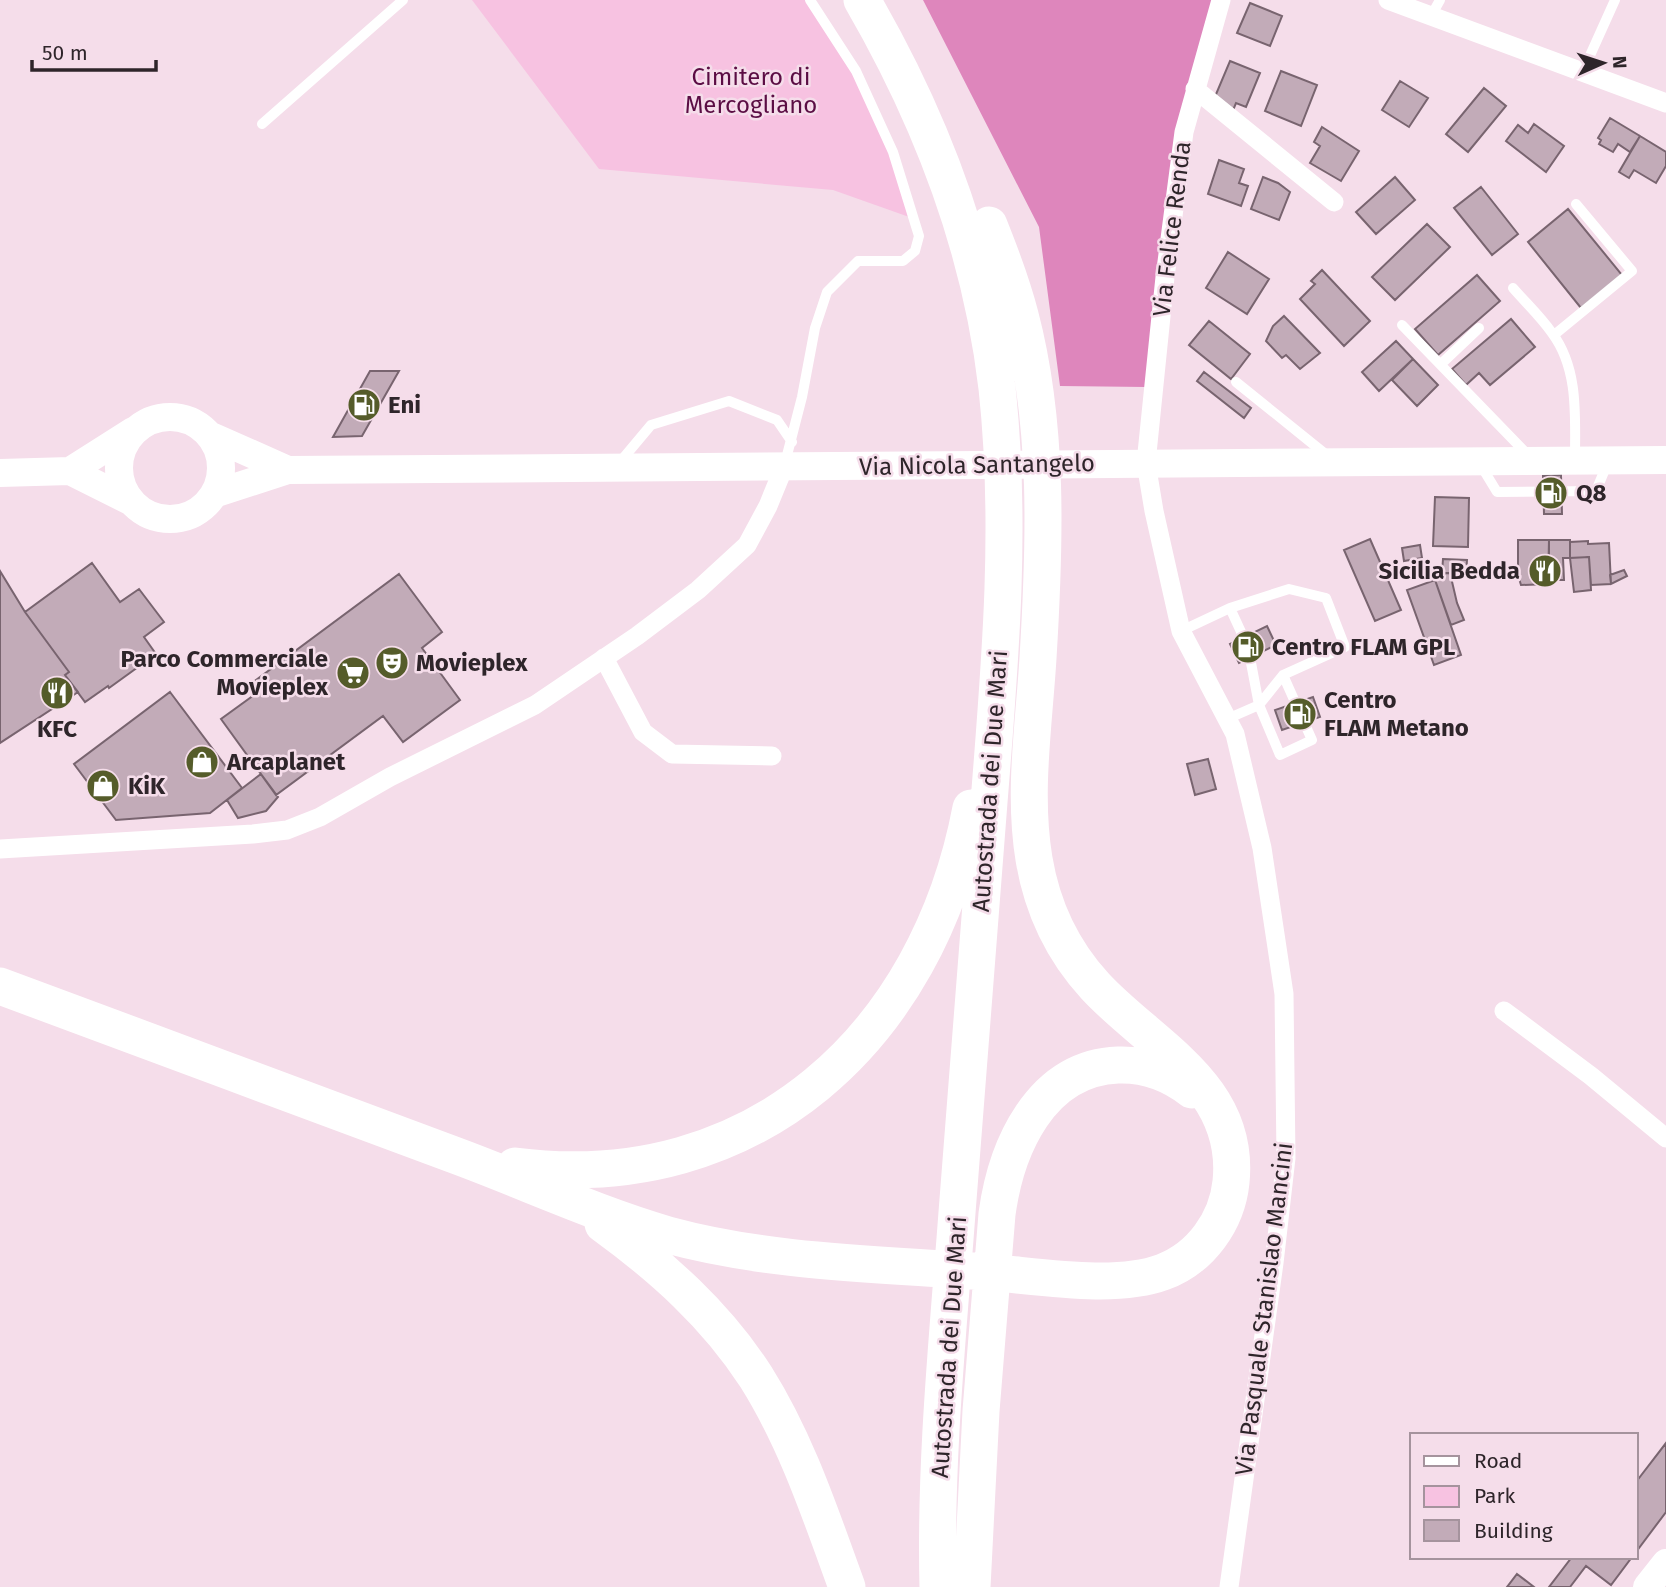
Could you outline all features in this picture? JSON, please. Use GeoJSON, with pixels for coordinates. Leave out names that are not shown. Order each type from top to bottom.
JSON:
{"type":"FeatureCollection","features":[{"type":"Feature","properties":{"kind":"highway","name":"Autostrada dei Due Mari"},"geometry":{"type":"LineString","coordinates":[[862,0],[910,90],[951,190],[977,285],[996,387],[1003,492],[999,659],[942,1406],[938,1587]]}},
{"type":"Feature","properties":{"kind":"highway","name":"Autostrada dei Due Mari"},"geometry":{"type":"LineString","coordinates":[[891,0],[909,30],[950,118],[989,225],[1012,322],[1021,385],[1028,490],[1028,563],[1021,709],[967,1410],[963,1493],[963,1587]]}},
{"type":"Feature","properties":{"kind":"highway"},"geometry":{"type":"LineString","coordinates":[[0,986],[459,1156],[574,1202],[643,1227],[710,1245],[789,1256],[1093,1280],[1139,1279],[1181,1264],[1208,1240],[1219,1223],[1230,1191],[1231,1156],[1228,1139],[1210,1096],[1198,1079],[1109,1000],[1075,963],[1052,923],[1039,882],[1031,832],[1030,788],[1042,563],[1040,436],[1034,384],[1022,321],[1009,273],[989,225]]}},
{"type":"Feature","properties":{"kind":"highway"},"geometry":{"type":"LineString","coordinates":[[459,1156],[536,1169],[587,1171],[639,1166],[698,1150],[772,1116],[817,1086],[856,1048],[896,997],[929,938],[947,895],[963,842],[976,777],[983,706],[994,493],[996,387]]}},
{"type":"Feature","properties":{"kind":"highway"},"geometry":{"type":"LineString","coordinates":[[972,1587],[981,1411],[996,1214],[1006,1170],[1023,1129],[1032,1113],[1059,1086],[1087,1069],[1106,1065],[1126,1064],[1160,1071],[1189,1088],[1220,1118]]}},
{"type":"Feature","properties":{"kind":"highway"},"geometry":{"type":"LineString","coordinates":[[574,1202],[664,1271],[701,1307],[756,1377],[789,1437],[847,1587]]}},
{"type":"Feature","properties":{"kind":"main road","name":"Via Nicola Santangelo"},"geometry":{"type":"LineString","coordinates":[[70,471],[149,421],[164,416],[196,424],[209,435],[288,470]]}},
{"type":"Feature","properties":{"kind":"main road"},"geometry":{"type":"LineString","coordinates":[[130,500],[122,487],[118,471],[126,442],[136,429]]}},
{"type":"Feature","properties":{"kind":"main road"},"geometry":{"type":"LineString","coordinates":[[209,435],[221,464],[214,494]]}},
{"type":"Feature","properties":{"kind":"main road","name":"Via Nicola Santangelo"},"geometry":{"type":"LineString","coordinates":[[0,473],[70,471],[130,500],[144,512],[158,518],[174,519],[190,515],[203,507],[214,494],[288,470],[615,468],[788,454],[927,466],[1666,460]]}},
{"type":"Feature","properties":{"kind":"main road"},"geometry":{"type":"LineString","coordinates":[[1647,1587],[1666,1563]]}},
{"type":"Feature","properties":{"kind":"street","name":"Via Felice Renda"},"geometry":{"type":"LineString","coordinates":[[1138,463],[1184,132],[1221,0]]}},
{"type":"Feature","properties":{"kind":"street"},"geometry":{"type":"LineString","coordinates":[[1388,0],[1436,8],[1583,71],[1666,103]]}},
{"type":"Feature","properties":{"kind":"street"},"geometry":{"type":"LineString","coordinates":[[1195,89],[1334,202]]}},
{"type":"Feature","properties":{"kind":"street"},"geometry":{"type":"LineString","coordinates":[[0,849],[253,834],[287,830],[320,817],[390,777],[535,705],[698,590],[747,545],[768,506],[788,454]]}},
{"type":"Feature","properties":{"kind":"street","name":"Via Pasquale Stanislao Mancini"},"geometry":{"type":"LineString","coordinates":[[1138,463],[1154,511],[1181,631],[1235,734],[1262,848],[1284,994],[1286,1158],[1229,1587]]}},
{"type":"Feature","properties":{"kind":"street"},"geometry":{"type":"LineString","coordinates":[[604,658],[643,732],[672,754],[772,756]]}},
{"type":"Feature","properties":{"kind":"street"},"geometry":{"type":"LineString","coordinates":[[1504,1011],[1591,1076],[1666,1138]]}},
{"type":"Feature","properties":{"kind":"lane"},"geometry":{"type":"LineString","coordinates":[[262,124],[403,0]]}},
{"type":"Feature","properties":{"kind":"lane"},"geometry":{"type":"LineString","coordinates":[[788,454],[815,328],[827,292],[858,261],[903,261],[915,251],[919,236],[893,152],[856,71],[810,0]]}},
{"type":"Feature","properties":{"kind":"lane"},"geometry":{"type":"LineString","coordinates":[[1583,71],[1615,0]]}},
{"type":"Feature","properties":{"kind":"lane"},"geometry":{"type":"LineString","coordinates":[[1554,335],[1632,271],[1576,204]]}},
{"type":"Feature","properties":{"kind":"lane"},"geometry":{"type":"LineString","coordinates":[[1513,288],[1554,335],[1566,357],[1572,378],[1575,459]]}},
{"type":"Feature","properties":{"kind":"lane"},"geometry":{"type":"LineString","coordinates":[[1402,325],[1533,460]]}},
{"type":"Feature","properties":{"kind":"lane"},"geometry":{"type":"LineString","coordinates":[[1441,363],[1479,328]]}},
{"type":"Feature","properties":{"kind":"lane"},"geometry":{"type":"LineString","coordinates":[[1236,382],[1334,461]]}},
{"type":"Feature","properties":{"kind":"lane"},"geometry":{"type":"LineString","coordinates":[[615,468],[651,425],[729,401],[778,420],[788,454]]}},
{"type":"Feature","properties":{"kind":"lane"},"geometry":{"type":"LineString","coordinates":[[1478,460],[1497,492],[1551,493],[1596,491],[1609,459]]}},
{"type":"Feature","properties":{"kind":"lane"},"geometry":{"type":"LineString","coordinates":[[1181,631],[1230,608],[1289,589],[1326,598],[1345,647],[1283,675],[1259,705],[1227,719]]}},
{"type":"Feature","properties":{"kind":"lane"},"geometry":{"type":"LineString","coordinates":[[1230,608],[1248,647],[1259,705],[1280,755],[1312,740],[1283,675]]}},
{"type":"Feature","properties":{"kind":"green space","name":"Cimitero di Mercogliano"},"geometry":{"type":"Polygon","coordinates":[[[472,0],[810,0],[856,71],[893,152],[912,218],[833,190],[599,169],[472,0]]]}},
{"type":"Feature","properties":{"kind":"shaded area"},"geometry":{"type":"Polygon","coordinates":[[[923,0],[1216,0],[1146,387],[1060,386],[1039,227],[923,0]]]}},
{"type":"Feature","properties":{"kind":"building"},"geometry":{"type":"Polygon","coordinates":[[[1250,3],[1282,16],[1270,46],[1237,33],[1250,3]]]}},
{"type":"Feature","properties":{"kind":"building"},"geometry":{"type":"Polygon","coordinates":[[[1230,61],[1260,73],[1246,107],[1236,103],[1231,115],[1214,99],[1230,61]]]}},
{"type":"Feature","properties":{"kind":"building"},"geometry":{"type":"Polygon","coordinates":[[[1281,71],[1317,85],[1301,126],[1265,111],[1281,71]]]}},
{"type":"Feature","properties":{"kind":"building"},"geometry":{"type":"Polygon","coordinates":[[[1400,81],[1428,98],[1409,127],[1382,110],[1400,81]]]}},
{"type":"Feature","properties":{"kind":"building"},"geometry":{"type":"Polygon","coordinates":[[[1484,88],[1506,106],[1468,152],[1446,134],[1484,88]]]}},
{"type":"Feature","properties":{"kind":"building"},"geometry":{"type":"Polygon","coordinates":[[[1610,118],[1640,136],[1630,152],[1618,144],[1613,152],[1599,144],[1601,140],[1598,138],[1610,118]]]}},
{"type":"Feature","properties":{"kind":"building"},"geometry":{"type":"Polygon","coordinates":[[[1534,124],[1564,146],[1546,172],[1506,141],[1518,125],[1528,133],[1534,124]]]}},
{"type":"Feature","properties":{"kind":"building"},"geometry":{"type":"Polygon","coordinates":[[[1322,127],[1359,151],[1341,181],[1310,163],[1320,146],[1314,142],[1322,127]]]}},
{"type":"Feature","properties":{"kind":"building"},"geometry":{"type":"Polygon","coordinates":[[[1640,136],[1666,152],[1666,166],[1656,183],[1634,170],[1629,178],[1619,172],[1640,136]]]}},
{"type":"Feature","properties":{"kind":"building"},"geometry":{"type":"Polygon","coordinates":[[[1219,160],[1244,169],[1239,183],[1248,186],[1241,206],[1208,194],[1219,160]]]}},
{"type":"Feature","properties":{"kind":"building"},"geometry":{"type":"Polygon","coordinates":[[[1263,177],[1290,192],[1279,220],[1251,209],[1263,177]]]}},
{"type":"Feature","properties":{"kind":"building"},"geometry":{"type":"Polygon","coordinates":[[[1395,177],[1415,200],[1376,234],[1356,212],[1395,177]]]}},
{"type":"Feature","properties":{"kind":"building"},"geometry":{"type":"Polygon","coordinates":[[[1481,187],[1518,234],[1492,255],[1454,208],[1481,187]]]}},
{"type":"Feature","properties":{"kind":"building"},"geometry":{"type":"Polygon","coordinates":[[[1568,209],[1622,275],[1581,308],[1528,242],[1568,209]]]}},
{"type":"Feature","properties":{"kind":"building"},"geometry":{"type":"Polygon","coordinates":[[[1427,224],[1450,247],[1395,300],[1372,277],[1427,224]]]}},
{"type":"Feature","properties":{"kind":"building"},"geometry":{"type":"Polygon","coordinates":[[[1228,252],[1269,279],[1247,314],[1206,288],[1228,252]]]}},
{"type":"Feature","properties":{"kind":"building"},"geometry":{"type":"Polygon","coordinates":[[[1322,270],[1370,321],[1344,346],[1300,299],[1315,284],[1311,281],[1322,270]]]}},
{"type":"Feature","properties":{"kind":"building"},"geometry":{"type":"Polygon","coordinates":[[[1477,275],[1500,301],[1438,355],[1415,329],[1477,275]]]}},
{"type":"Feature","properties":{"kind":"building"},"geometry":{"type":"Polygon","coordinates":[[[1284,316],[1320,353],[1300,369],[1286,355],[1282,358],[1266,341],[1273,326],[1284,316]]]}},
{"type":"Feature","properties":{"kind":"building"},"geometry":{"type":"Polygon","coordinates":[[[1511,319],[1535,347],[1490,385],[1479,373],[1466,385],[1452,369],[1511,319]]]}},
{"type":"Feature","properties":{"kind":"building"},"geometry":{"type":"Polygon","coordinates":[[[1209,321],[1250,354],[1231,379],[1189,345],[1209,321]]]}},
{"type":"Feature","properties":{"kind":"building"},"geometry":{"type":"Polygon","coordinates":[[[1396,341],[1413,359],[1379,391],[1362,372],[1396,341]]]}},
{"type":"Feature","properties":{"kind":"building"},"geometry":{"type":"Polygon","coordinates":[[[1413,359],[1438,385],[1417,406],[1392,380],[1413,359]]]}},
{"type":"Feature","properties":{"kind":"building"},"geometry":{"type":"Polygon","coordinates":[[[370,371],[399,371],[362,436],[333,437],[370,371]]]}},
{"type":"Feature","properties":{"kind":"building"},"geometry":{"type":"Polygon","coordinates":[[[1204,372],[1251,408],[1244,418],[1197,381],[1204,372]]]}},
{"type":"Feature","properties":{"kind":"building"},"geometry":{"type":"Polygon","coordinates":[[[1561,475],[1562,514],[1544,514],[1543,476],[1561,475]]]}},
{"type":"Feature","properties":{"kind":"building"},"geometry":{"type":"Polygon","coordinates":[[[1435,497],[1469,498],[1468,547],[1433,546],[1435,497]]]}},
{"type":"Feature","properties":{"kind":"building"},"geometry":{"type":"Polygon","coordinates":[[[1370,539],[1401,610],[1375,621],[1344,550],[1370,539]]]}},
{"type":"Feature","properties":{"kind":"building"},"geometry":{"type":"Polygon","coordinates":[[[1518,540],[1549,540],[1548,584],[1521,585],[1518,575],[1518,540]]]}},
{"type":"Feature","properties":{"kind":"building"},"geometry":{"type":"Polygon","coordinates":[[[1549,540],[1570,540],[1570,558],[1563,558],[1564,580],[1549,580],[1549,540]]]}},
{"type":"Feature","properties":{"kind":"building"},"geometry":{"type":"Polygon","coordinates":[[[1588,541],[1588,544],[1609,543],[1611,584],[1591,585],[1589,557],[1570,558],[1570,542],[1588,541]]]}},
{"type":"Feature","properties":{"kind":"building"},"geometry":{"type":"Polygon","coordinates":[[[1420,545],[1422,558],[1404,561],[1402,548],[1420,545]]]}},
{"type":"Feature","properties":{"kind":"building"},"geometry":{"type":"Polygon","coordinates":[[[1589,557],[1591,590],[1574,592],[1570,558],[1589,557]]]}},
{"type":"Feature","properties":{"kind":"building"},"geometry":{"type":"Polygon","coordinates":[[[1443,559],[1467,560],[1466,574],[1442,573],[1443,559]]]}},
{"type":"Feature","properties":{"kind":"building"},"geometry":{"type":"Polygon","coordinates":[[[92,563],[120,602],[139,589],[164,622],[144,637],[156,654],[85,702],[65,675],[69,672],[25,612],[92,563]]]}},
{"type":"Feature","properties":{"kind":"building"},"geometry":{"type":"Polygon","coordinates":[[[1624,570],[1627,576],[1611,584],[1610,575],[1624,570]]]}},
{"type":"Feature","properties":{"kind":"building"},"geometry":{"type":"Polygon","coordinates":[[[0,571],[25,612],[69,672],[65,675],[78,692],[0,743],[0,571]]]}},
{"type":"Feature","properties":{"kind":"building"},"geometry":{"type":"Polygon","coordinates":[[[1450,573],[1464,620],[1451,625],[1434,577],[1450,573]]]}},
{"type":"Feature","properties":{"kind":"building","name":"Parco Commerciale Movieplex"},"geometry":{"type":"Polygon","coordinates":[[[399,574],[442,632],[422,648],[460,700],[403,742],[383,716],[276,795],[221,719],[254,695],[248,686],[399,574]]]}},
{"type":"Feature","properties":{"kind":"building"},"geometry":{"type":"Polygon","coordinates":[[[1435,580],[1461,655],[1434,665],[1407,590],[1435,580]]]}},
{"type":"Feature","properties":{"kind":"building"},"geometry":{"type":"Polygon","coordinates":[[[1267,626],[1276,645],[1239,663],[1230,644],[1267,626]]]}},
{"type":"Feature","properties":{"kind":"building"},"geometry":{"type":"Polygon","coordinates":[[[170,692],[242,788],[210,813],[116,820],[74,764],[170,692]]]}},
{"type":"Feature","properties":{"kind":"building"},"geometry":{"type":"Polygon","coordinates":[[[1313,697],[1320,717],[1282,730],[1275,710],[1313,697]]]}},
{"type":"Feature","properties":{"kind":"building"},"geometry":{"type":"Polygon","coordinates":[[[1208,759],[1216,789],[1195,795],[1187,764],[1208,759]]]}},
{"type":"Feature","properties":{"kind":"building"},"geometry":{"type":"Polygon","coordinates":[[[261,774],[278,797],[266,811],[238,818],[227,800],[261,774]]]}},
{"type":"Feature","properties":{"kind":"building"},"geometry":{"type":"Polygon","coordinates":[[[1666,1443],[1666,1512],[1638,1549],[1638,1479],[1666,1443]]]}},
{"type":"Feature","properties":{"kind":"building"},"geometry":{"type":"Polygon","coordinates":[[[1570,1559],[1630,1559],[1611,1585],[1586,1566],[1570,1587],[1549,1587],[1570,1559]]]}},
{"type":"Feature","properties":{"kind":"building"},"geometry":{"type":"Polygon","coordinates":[[[1517,1574],[1534,1587],[1507,1587],[1517,1574]]]}},
{"type":"Feature","properties":{"kind":"place","name":"Eni"},"geometry":{"type":"Point","coordinates":[364,405]}},
{"type":"Feature","properties":{"kind":"place","name":"Q8"},"geometry":{"type":"Point","coordinates":[1551,493]}},
{"type":"Feature","properties":{"kind":"place","name":"Sicilia Bedda"},"geometry":{"type":"Point","coordinates":[1545,571]}},
{"type":"Feature","properties":{"kind":"place","name":"Centro FLAM GPL"},"geometry":{"type":"Point","coordinates":[1248,647]}},
{"type":"Feature","properties":{"kind":"place","name":"Movieplex"},"geometry":{"type":"Point","coordinates":[392,663]}},
{"type":"Feature","properties":{"kind":"place","name":"Parco Commerciale Movieplex"},"geometry":{"type":"Point","coordinates":[353,673]}},
{"type":"Feature","properties":{"kind":"place","name":"KFC"},"geometry":{"type":"Point","coordinates":[57,693]}},
{"type":"Feature","properties":{"kind":"place","name":"Centro FLAM Metano"},"geometry":{"type":"Point","coordinates":[1300,714]}},
{"type":"Feature","properties":{"kind":"place","name":"Arcaplanet"},"geometry":{"type":"Point","coordinates":[202,762]}},
{"type":"Feature","properties":{"kind":"place","name":"KiK"},"geometry":{"type":"Point","coordinates":[103,786]}}]}
